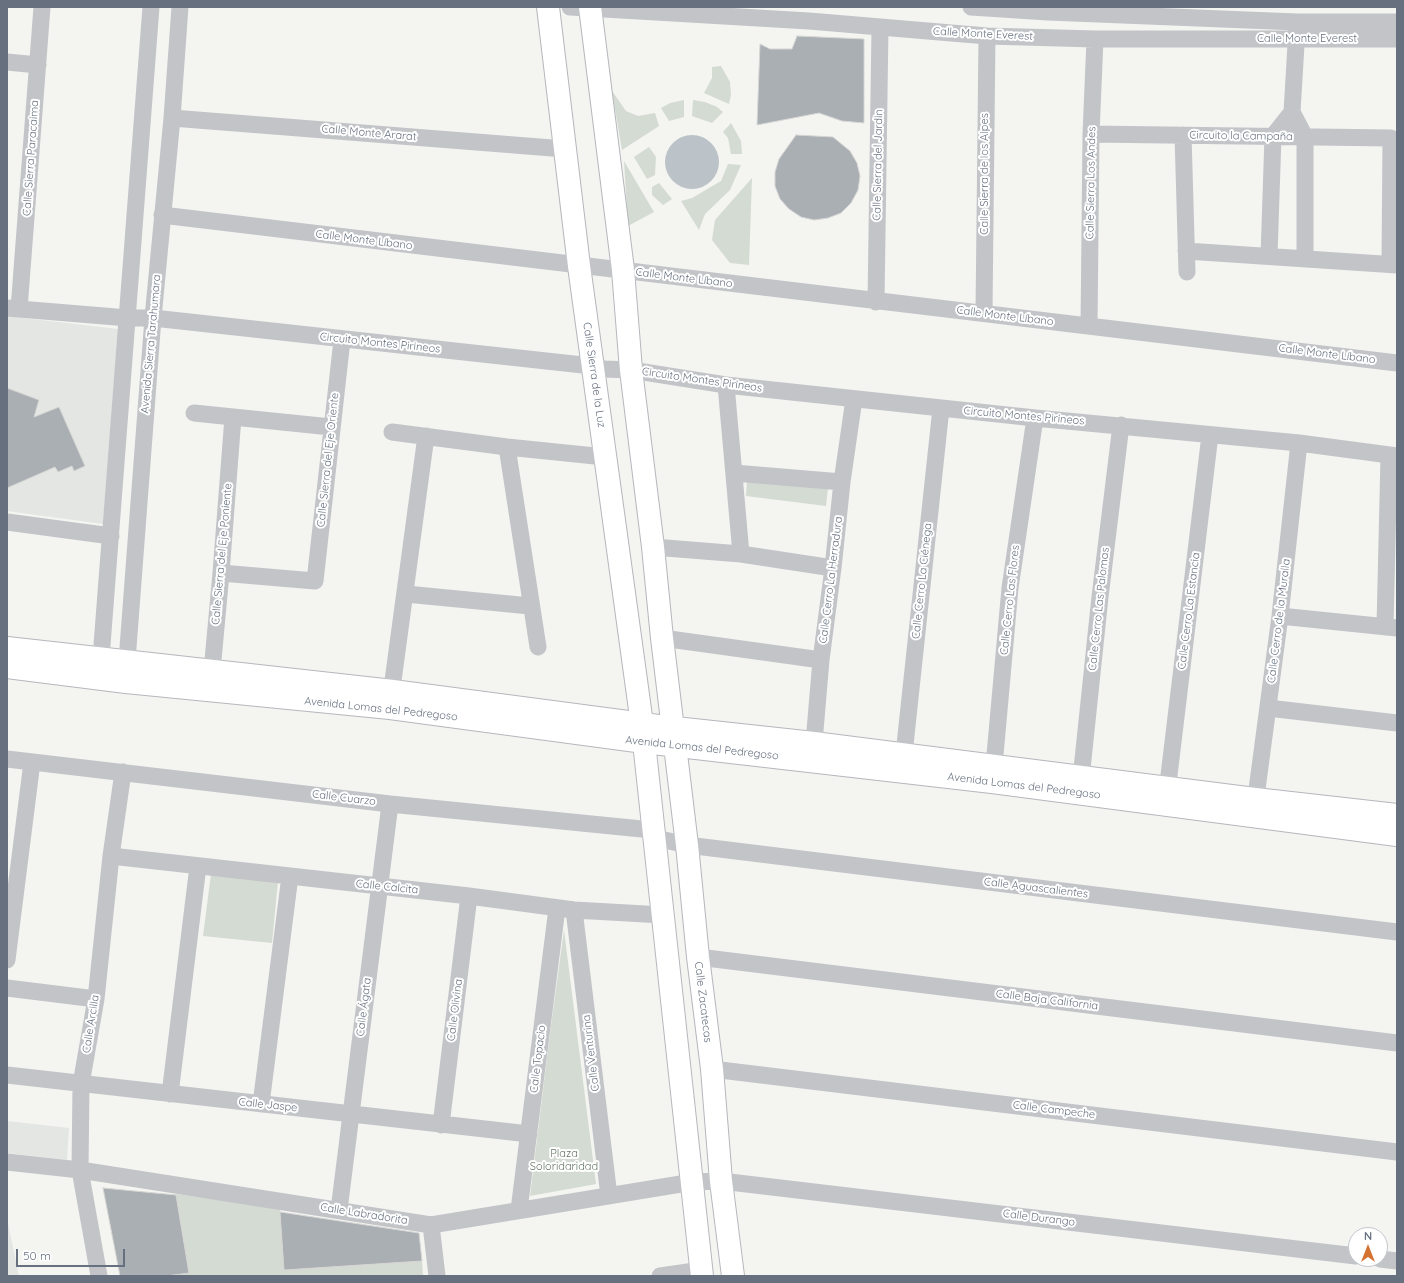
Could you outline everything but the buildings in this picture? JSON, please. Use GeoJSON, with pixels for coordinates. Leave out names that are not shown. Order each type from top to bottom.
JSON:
{"type":"FeatureCollection","features":[{"type":"Feature","properties":{"kind":"street","name":"Calle Sierra Paracaima"},"geometry":{"type":"LineString","coordinates":[[13,309],[38,65],[42,7]]}},
{"type":"Feature","properties":{"kind":"street"},"geometry":{"type":"LineString","coordinates":[[101,669],[151,7]]}},
{"type":"Feature","properties":{"kind":"street","name":"Avenida Sierra Tarahumara"},"geometry":{"type":"LineString","coordinates":[[127,672],[153,318],[172,118],[180,7]]}},
{"type":"Feature","properties":{"kind":"street","name":"Calle Sierra de la Luz"},"geometry":{"type":"LineString","coordinates":[[548,7],[565,149],[598,367],[605,457],[643,733]]}},
{"type":"Feature","properties":{"kind":"street","name":"Calle Monte Everest"},"geometry":{"type":"LineString","coordinates":[[971,7],[1048,12],[1243,14],[1297,22],[1396,26]]}},
{"type":"Feature","properties":{"kind":"street"},"geometry":{"type":"LineString","coordinates":[[582,8],[618,270],[627,370],[653,547],[670,736]]}},
{"type":"Feature","properties":{"kind":"street","name":"Calle Monte Everest"},"geometry":{"type":"LineString","coordinates":[[582,8],[810,14],[880,27],[987,36],[1048,38],[1296,39],[1396,26]]}},
{"type":"Feature","properties":{"kind":"street"},"geometry":{"type":"LineString","coordinates":[[1048,12],[1048,38]]}},
{"type":"Feature","properties":{"kind":"street"},"geometry":{"type":"LineString","coordinates":[[1153,38],[1154,12]]}},
{"type":"Feature","properties":{"kind":"street"},"geometry":{"type":"LineString","coordinates":[[1243,14],[1243,38]]}},
{"type":"Feature","properties":{"kind":"street"},"geometry":{"type":"LineString","coordinates":[[1297,22],[1292,112],[1305,137],[1305,258]]}},
{"type":"Feature","properties":{"kind":"street","name":"Calle Sierra del Jardin"},"geometry":{"type":"LineString","coordinates":[[876,302],[880,27]]}},
{"type":"Feature","properties":{"kind":"street","name":"Calle Sierra de los Alpes"},"geometry":{"type":"LineString","coordinates":[[984,313],[987,36]]}},
{"type":"Feature","properties":{"kind":"street","name":"Calle Sierra Los Andes"},"geometry":{"type":"LineString","coordinates":[[1088,326],[1091,134],[1095,39]]}},
{"type":"Feature","properties":{"kind":"street"},"geometry":{"type":"LineString","coordinates":[[7,62],[38,65]]}},
{"type":"Feature","properties":{"kind":"street"},"geometry":{"type":"LineString","coordinates":[[1269,256],[1273,136],[1292,112]]}},
{"type":"Feature","properties":{"kind":"street","name":"Calle Monte Ararat"},"geometry":{"type":"LineString","coordinates":[[172,118],[565,149]]}},
{"type":"Feature","properties":{"kind":"street","name":"Circuito la Campaña"},"geometry":{"type":"LineString","coordinates":[[1091,134],[1391,138],[1393,265]]}},
{"type":"Feature","properties":{"kind":"street"},"geometry":{"type":"LineString","coordinates":[[1183,135],[1187,272]]}},
{"type":"Feature","properties":{"kind":"street","name":"Calle Monte Líbano"},"geometry":{"type":"LineString","coordinates":[[162,215],[876,302],[984,313],[1397,363]]}},
{"type":"Feature","properties":{"kind":"street"},"geometry":{"type":"LineString","coordinates":[[1186,251],[1393,265]]}},
{"type":"Feature","properties":{"kind":"street","name":"Circuito Montes Pirineos"},"geometry":{"type":"LineString","coordinates":[[13,309],[128,318],[153,318],[342,340],[627,370],[726,385],[854,399],[1210,435],[1299,442],[1393,456]]}},
{"type":"Feature","properties":{"kind":"street","name":"Calle Sierra del Eje Oriente"},"geometry":{"type":"LineString","coordinates":[[221,573],[315,582],[331,427],[342,340]]}},
{"type":"Feature","properties":{"kind":"street"},"geometry":{"type":"LineString","coordinates":[[726,385],[741,554]]}},
{"type":"Feature","properties":{"kind":"street","name":"Calle Cerro La Herradura"},"geometry":{"type":"LineString","coordinates":[[813,752],[821,660],[842,482],[854,399]]}},
{"type":"Feature","properties":{"kind":"street","name":"Calle Cerro La Ciénega"},"geometry":{"type":"LineString","coordinates":[[904,754],[941,408]]}},
{"type":"Feature","properties":{"kind":"street"},"geometry":{"type":"LineString","coordinates":[[194,413],[331,427]]}},
{"type":"Feature","properties":{"kind":"street","name":"Calle Sierra del Eje Poniente"},"geometry":{"type":"LineString","coordinates":[[211,681],[233,417]]}},
{"type":"Feature","properties":{"kind":"street","name":"Calle Cerro Las Flores"},"geometry":{"type":"LineString","coordinates":[[993,773],[1010,588],[1035,418]]}},
{"type":"Feature","properties":{"kind":"street","name":"Calle Cerro Las Palomas"},"geometry":{"type":"LineString","coordinates":[[1080,785],[1100,597],[1121,425]]}},
{"type":"Feature","properties":{"kind":"street"},"geometry":{"type":"LineString","coordinates":[[392,432],[507,447],[605,457]]}},
{"type":"Feature","properties":{"kind":"street","name":"Calle Cerro La Estancia"},"geometry":{"type":"LineString","coordinates":[[1167,796],[1210,435]]}},
{"type":"Feature","properties":{"kind":"street"},"geometry":{"type":"LineString","coordinates":[[391,700],[426,436]]}},
{"type":"Feature","properties":{"kind":"street","name":"Calle Cerro de la Muralla"},"geometry":{"type":"LineString","coordinates":[[1254,808],[1280,616],[1299,442]]}},
{"type":"Feature","properties":{"kind":"street"},"geometry":{"type":"LineString","coordinates":[[507,447],[530,606],[538,647]]}},
{"type":"Feature","properties":{"kind":"street"},"geometry":{"type":"LineString","coordinates":[[1280,616],[1391,627],[1393,456]]}},
{"type":"Feature","properties":{"kind":"street"},"geometry":{"type":"LineString","coordinates":[[734,473],[842,482]]}},
{"type":"Feature","properties":{"kind":"street"},"geometry":{"type":"LineString","coordinates":[[7,522],[111,536]]}},
{"type":"Feature","properties":{"kind":"street"},"geometry":{"type":"LineString","coordinates":[[653,547],[741,554],[833,568]]}},
{"type":"Feature","properties":{"kind":"street"},"geometry":{"type":"LineString","coordinates":[[406,594],[530,606]]}},
{"type":"Feature","properties":{"kind":"street"},"geometry":{"type":"LineString","coordinates":[[662,638],[821,660]]}},
{"type":"Feature","properties":{"kind":"street","name":"Avenida Lomas del Pedregoso"},"geometry":{"type":"LineString","coordinates":[[7,648],[101,669]]}},
{"type":"Feature","properties":{"kind":"street","name":"Avenida Lomas del Pedregoso"},"geometry":{"type":"LineString","coordinates":[[7,667],[101,669],[391,700],[643,733],[993,773],[1167,796],[1254,808],[1397,835]]}},
{"type":"Feature","properties":{"kind":"street"},"geometry":{"type":"LineString","coordinates":[[1268,708],[1397,723]]}},
{"type":"Feature","properties":{"kind":"street","name":"Calle Zacatecas"},"geometry":{"type":"LineString","coordinates":[[643,733],[698,957],[712,1069],[702,1273]]}},
{"type":"Feature","properties":{"kind":"street","name":"Calle Zacatecas"},"geometry":{"type":"LineString","coordinates":[[670,736],[669,839],[663,915],[706,1181],[733,1276]]}},
{"type":"Feature","properties":{"kind":"street","name":"Avenida Lomas del Pedregoso"},"geometry":{"type":"LineString","coordinates":[[813,752],[904,754],[993,773]]}},
{"type":"Feature","properties":{"kind":"street","name":"Calle Cuarzo"},"geometry":{"type":"LineString","coordinates":[[7,759],[390,804],[669,839]]}},
{"type":"Feature","properties":{"kind":"street"},"geometry":{"type":"LineString","coordinates":[[7,960],[32,762]]}},
{"type":"Feature","properties":{"kind":"street","name":"Calle Arcilla"},"geometry":{"type":"LineString","coordinates":[[99,1276],[80,1170],[81,1084],[96,999],[111,856],[123,772]]}},
{"type":"Feature","properties":{"kind":"street","name":"Calle Ágata"},"geometry":{"type":"LineString","coordinates":[[339,1210],[390,804]]}},
{"type":"Feature","properties":{"kind":"street","name":"Avenida Lomas del Pedregoso"},"geometry":{"type":"LineString","coordinates":[[1254,808],[1397,815]]}},
{"type":"Feature","properties":{"kind":"street","name":"Calle Aguascalientes"},"geometry":{"type":"LineString","coordinates":[[669,839],[1397,932]]}},
{"type":"Feature","properties":{"kind":"street","name":"Calle Calcita"},"geometry":{"type":"LineString","coordinates":[[111,856],[469,896],[574,910],[663,915]]}},
{"type":"Feature","properties":{"kind":"street"},"geometry":{"type":"LineString","coordinates":[[170,1094],[198,866]]}},
{"type":"Feature","properties":{"kind":"street"},"geometry":{"type":"LineString","coordinates":[[261,1104],[290,876]]}},
{"type":"Feature","properties":{"kind":"street","name":"Calle Olivina"},"geometry":{"type":"LineString","coordinates":[[441,1124],[469,896]]}},
{"type":"Feature","properties":{"kind":"street","name":"Calle Topacio"},"geometry":{"type":"LineString","coordinates":[[519,1210],[557,908]]}},
{"type":"Feature","properties":{"kind":"street","name":"Calle Venturina"},"geometry":{"type":"LineString","coordinates":[[574,910],[609,1196]]}},
{"type":"Feature","properties":{"kind":"street","name":"Calle Baja California"},"geometry":{"type":"LineString","coordinates":[[698,957],[1397,1043]]}},
{"type":"Feature","properties":{"kind":"street"},"geometry":{"type":"LineString","coordinates":[[7,988],[96,999]]}},
{"type":"Feature","properties":{"kind":"street","name":"Calle Campeche"},"geometry":{"type":"LineString","coordinates":[[712,1069],[1397,1152]]}},
{"type":"Feature","properties":{"kind":"street","name":"Calle Jaspe"},"geometry":{"type":"LineString","coordinates":[[7,1075],[529,1134]]}},
{"type":"Feature","properties":{"kind":"street","name":"Calle Labradorita"},"geometry":{"type":"LineString","coordinates":[[7,1162],[80,1170],[431,1225],[706,1181]]}},
{"type":"Feature","properties":{"kind":"street","name":"Calle Durango"},"geometry":{"type":"LineString","coordinates":[[706,1181],[1348,1255]]}},
{"type":"Feature","properties":{"kind":"street"},"geometry":{"type":"LineString","coordinates":[[431,1225],[437,1276]]}},
{"type":"Feature","properties":{"kind":"street"},"geometry":{"type":"LineString","coordinates":[[660,1276],[702,1273]]}},
{"type":"Feature","properties":{"kind":"shaded area"},"geometry":{"type":"Polygon","coordinates":[[[692,135],[707,140],[711,143],[714,147],[719,162],[714,177],[711,181],[707,184],[692,189],[677,184],[673,181],[670,177],[665,162],[670,147],[673,143],[677,140],[692,135]]]}},
{"type":"Feature","properties":{"kind":"shaded area"},"geometry":{"type":"Polygon","coordinates":[[[7,316],[118,329],[103,524],[7,511],[7,316]]]}},
{"type":"Feature","properties":{"kind":"shaded area"},"geometry":{"type":"Polygon","coordinates":[[[7,1121],[69,1128],[67,1160],[7,1153],[7,1121]]]}},
{"type":"Feature","properties":{"kind":"shaded area"},"geometry":{"type":"Polygon","coordinates":[[[7,1219],[19,1276],[7,1276],[7,1219]]]}},
{"type":"Feature","properties":{"kind":"green space"},"geometry":{"type":"Polygon","coordinates":[[[721,66],[730,82],[731,95],[729,104],[704,93],[712,78],[712,67],[721,66]]]}},
{"type":"Feature","properties":{"kind":"green space"},"geometry":{"type":"Polygon","coordinates":[[[612,91],[626,111],[638,116],[655,113],[659,126],[622,150],[612,91]]]}},
{"type":"Feature","properties":{"kind":"green space"},"geometry":{"type":"Polygon","coordinates":[[[684,100],[684,117],[669,121],[661,108],[670,103],[684,100]]]}},
{"type":"Feature","properties":{"kind":"green space"},"geometry":{"type":"Polygon","coordinates":[[[693,100],[705,102],[717,107],[723,112],[712,123],[692,116],[693,100]]]}},
{"type":"Feature","properties":{"kind":"green space"},"geometry":{"type":"Polygon","coordinates":[[[731,123],[741,141],[742,154],[731,154],[728,138],[723,132],[731,123]]]}},
{"type":"Feature","properties":{"kind":"green space"},"geometry":{"type":"Polygon","coordinates":[[[649,147],[656,157],[655,175],[647,179],[634,157],[649,147]]]}},
{"type":"Feature","properties":{"kind":"green space"},"geometry":{"type":"Polygon","coordinates":[[[624,161],[654,212],[628,226],[624,161]]]}},
{"type":"Feature","properties":{"kind":"green space"},"geometry":{"type":"Polygon","coordinates":[[[728,164],[741,165],[730,190],[705,214],[699,230],[681,201],[692,198],[721,181],[728,164]]]}},
{"type":"Feature","properties":{"kind":"green space"},"geometry":{"type":"Polygon","coordinates":[[[752,178],[749,265],[730,263],[712,240],[715,220],[752,178]]]}},
{"type":"Feature","properties":{"kind":"green space"},"geometry":{"type":"Polygon","coordinates":[[[659,183],[672,199],[663,205],[652,195],[652,187],[659,183]]]}},
{"type":"Feature","properties":{"kind":"green space"},"geometry":{"type":"Polygon","coordinates":[[[747,480],[828,488],[826,506],[746,496],[747,480]]]}},
{"type":"Feature","properties":{"kind":"green space"},"geometry":{"type":"Polygon","coordinates":[[[211,874],[278,881],[272,943],[203,936],[211,874]]]}},
{"type":"Feature","properties":{"kind":"green space","name":"Plaza Soloridaridad"},"geometry":{"type":"Polygon","coordinates":[[[564,930],[596,1184],[530,1196],[550,1033],[564,930]]]}},
{"type":"Feature","properties":{"kind":"green space"},"geometry":{"type":"Polygon","coordinates":[[[176,1194],[280,1208],[284,1270],[422,1261],[423,1276],[166,1276],[189,1272],[176,1194]]]}}]}
